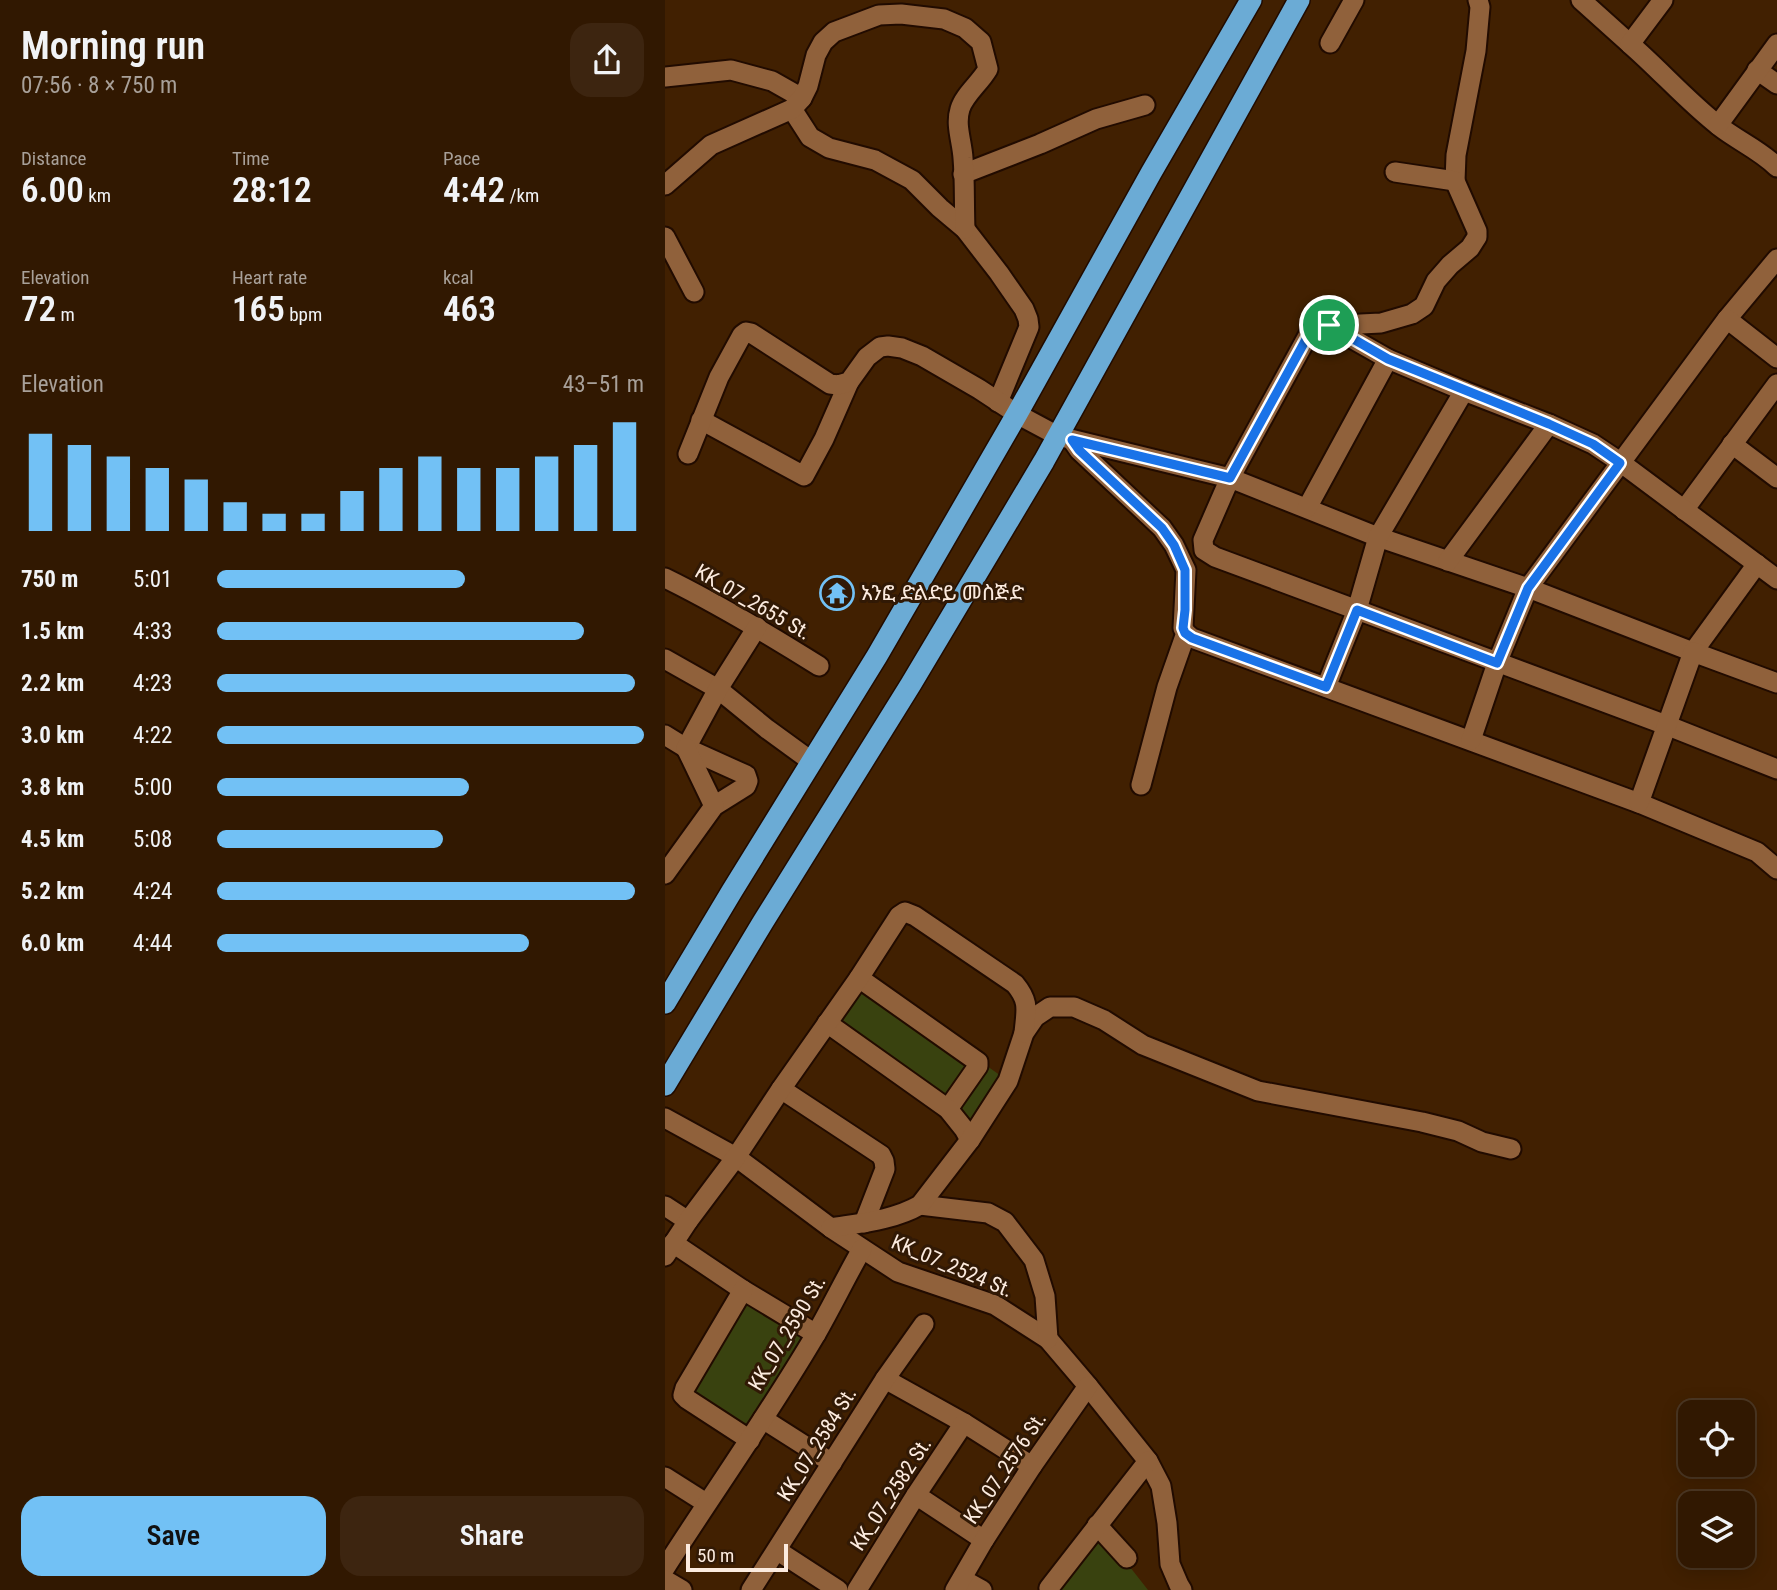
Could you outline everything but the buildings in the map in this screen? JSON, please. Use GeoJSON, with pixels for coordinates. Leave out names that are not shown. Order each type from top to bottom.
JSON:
{"type":"FeatureCollection","features":[{"type":"Feature","properties":{"kind":"highway"},"geometry":{"type":"LineString","coordinates":[[665,1003],[902,612],[1251,0]]}},
{"type":"Feature","properties":{"kind":"highway"},"geometry":{"type":"LineString","coordinates":[[665,1085],[967,589],[1065,438],[1299,0]]}},
{"type":"Feature","properties":{"kind":"street"},"geometry":{"type":"LineString","coordinates":[[1330,43],[1354,0]]}},
{"type":"Feature","properties":{"kind":"street"},"geometry":{"type":"LineString","coordinates":[[1478,0],[1480,7],[1476,51],[1456,155],[1455,181],[1477,230],[1476,237],[1470,248],[1436,281],[1424,306],[1412,314],[1381,323],[1320,326],[1310,332],[1230,478],[1203,540],[1204,551],[1777,769]]}},
{"type":"Feature","properties":{"kind":"street"},"geometry":{"type":"LineString","coordinates":[[1581,0],[1718,125],[1777,167]]}},
{"type":"Feature","properties":{"kind":"street"},"geometry":{"type":"LineString","coordinates":[[1630,44],[1663,0]]}},
{"type":"Feature","properties":{"kind":"street"},"geometry":{"type":"LineString","coordinates":[[665,185],[711,145],[797,104],[809,86],[816,55],[823,42],[834,32],[899,7],[944,19],[965,28],[981,42],[988,69],[982,81],[964,98],[958,126],[963,156],[965,229]]}},
{"type":"Feature","properties":{"kind":"street"},"geometry":{"type":"LineString","coordinates":[[1718,125],[1777,44]]}},
{"type":"Feature","properties":{"kind":"street"},"geometry":{"type":"LineString","coordinates":[[665,77],[731,70],[772,81],[797,104],[810,137],[829,148],[875,160],[912,180],[965,229],[999,273],[1028,319],[1029,327],[998,402]]}},
{"type":"Feature","properties":{"kind":"street"},"geometry":{"type":"LineString","coordinates":[[1757,70],[1777,84]]}},
{"type":"Feature","properties":{"kind":"street"},"geometry":{"type":"LineString","coordinates":[[963,174],[1096,119],[1145,105]]}},
{"type":"Feature","properties":{"kind":"street"},"geometry":{"type":"LineString","coordinates":[[1395,172],[1455,181]]}},
{"type":"Feature","properties":{"kind":"street"},"geometry":{"type":"LineString","coordinates":[[665,237],[694,292]]}},
{"type":"Feature","properties":{"kind":"street"},"geometry":{"type":"LineString","coordinates":[[1471,740],[1497,663],[1528,588],[1727,319],[1777,259]]}},
{"type":"Feature","properties":{"kind":"street"},"geometry":{"type":"LineString","coordinates":[[1727,319],[1777,358]]}},
{"type":"Feature","properties":{"kind":"street"},"geometry":{"type":"LineString","coordinates":[[1329,325],[1388,359],[1593,444],[1777,579]]}},
{"type":"Feature","properties":{"kind":"street"},"geometry":{"type":"LineString","coordinates":[[688,454],[719,377],[746,332],[830,384],[849,382]]}},
{"type":"Feature","properties":{"kind":"street"},"geometry":{"type":"LineString","coordinates":[[701,420],[804,476],[849,382],[867,357],[880,347],[902,348],[922,356],[1017,414],[1065,438],[1230,478],[1378,537],[1528,588],[1777,684]]}},
{"type":"Feature","properties":{"kind":"street"},"geometry":{"type":"LineString","coordinates":[[1307,508],[1388,359]]}},
{"type":"Feature","properties":{"kind":"street"},"geometry":{"type":"LineString","coordinates":[[1684,510],[1777,384]]}},
{"type":"Feature","properties":{"kind":"street"},"geometry":{"type":"LineString","coordinates":[[1326,687],[1357,610],[1378,537],[1464,391]]}},
{"type":"Feature","properties":{"kind":"street"},"geometry":{"type":"LineString","coordinates":[[1448,561],[1549,424]]}},
{"type":"Feature","properties":{"kind":"street"},"geometry":{"type":"LineString","coordinates":[[1065,438],[1162,528],[1174,545],[1185,570],[1183,628],[1192,638],[1639,803],[1757,852],[1777,869]]}},
{"type":"Feature","properties":{"kind":"street"},"geometry":{"type":"LineString","coordinates":[[1733,444],[1777,478]]}},
{"type":"Feature","properties":{"kind":"street"},"geometry":{"type":"LineString","coordinates":[[1639,803],[1693,652],[1757,564]]}},
{"type":"Feature","properties":{"kind":"street","name":"KK_07_2655 St."},"geometry":{"type":"LineString","coordinates":[[665,578],[757,627],[819,666]]}},
{"type":"Feature","properties":{"kind":"street"},"geometry":{"type":"LineString","coordinates":[[686,748],[718,689],[757,627]]}},
{"type":"Feature","properties":{"kind":"street"},"geometry":{"type":"LineString","coordinates":[[1141,785],[1167,687],[1185,633]]}},
{"type":"Feature","properties":{"kind":"street"},"geometry":{"type":"LineString","coordinates":[[665,659],[718,689],[811,761]]}},
{"type":"Feature","properties":{"kind":"street"},"geometry":{"type":"LineString","coordinates":[[665,735],[686,748],[746,775],[748,781],[745,786],[714,806],[665,874]]}},
{"type":"Feature","properties":{"kind":"street"},"geometry":{"type":"LineString","coordinates":[[686,748],[714,806]]}},
{"type":"Feature","properties":{"kind":"street"},"geometry":{"type":"LineString","coordinates":[[816,1334],[669,1250],[736,1157],[899,916],[905,912],[915,916],[1014,984],[1025,996],[1024,1033],[1008,1081],[970,1140],[920,1205],[908,1212],[831,1228]]}},
{"type":"Feature","properties":{"kind":"street"},"geometry":{"type":"LineString","coordinates":[[859,978],[978,1062],[978,1066],[948,1109]]}},
{"type":"Feature","properties":{"kind":"street"},"geometry":{"type":"LineString","coordinates":[[1024,1033],[1035,1017],[1050,1007],[1074,1007],[1104,1020],[1143,1045],[1258,1091],[1422,1122],[1511,1150]]}},
{"type":"Feature","properties":{"kind":"street"},"geometry":{"type":"LineString","coordinates":[[827,1023],[948,1109],[970,1140]]}},
{"type":"Feature","properties":{"kind":"street"},"geometry":{"type":"LineString","coordinates":[[781,1089],[881,1155],[885,1169],[863,1223]]}},
{"type":"Feature","properties":{"kind":"street","name":"KK_07_2524 St."},"geometry":{"type":"LineString","coordinates":[[665,1118],[736,1157],[831,1228],[898,1272],[995,1305],[1048,1339],[1148,1461],[1161,1486],[1170,1564],[1182,1590]]}},
{"type":"Feature","properties":{"kind":"street"},"geometry":{"type":"LineString","coordinates":[[920,1205],[988,1213],[1005,1223],[1034,1260],[1045,1296],[1048,1339]]}},
{"type":"Feature","properties":{"kind":"street"},"geometry":{"type":"LineString","coordinates":[[665,1206],[688,1221]]}},
{"type":"Feature","properties":{"kind":"street","name":"KK_07_2590 St."},"geometry":{"type":"LineString","coordinates":[[665,1568],[816,1334],[862,1249]]}},
{"type":"Feature","properties":{"kind":"street"},"geometry":{"type":"LineString","coordinates":[[743,1290],[683,1395],[750,1440]]}},
{"type":"Feature","properties":{"kind":"street","name":"KK_07_2584 St."},"geometry":{"type":"LineString","coordinates":[[751,1590],[885,1379],[924,1324]]}},
{"type":"Feature","properties":{"kind":"street"},"geometry":{"type":"LineString","coordinates":[[885,1379],[964,1423],[1032,1466]]}},
{"type":"Feature","properties":{"kind":"street","name":"KK_07_2576 St."},"geometry":{"type":"LineString","coordinates":[[982,1590],[958,1584],[1032,1466],[1088,1386]]}},
{"type":"Feature","properties":{"kind":"street"},"geometry":{"type":"LineString","coordinates":[[762,1419],[832,1463]]}},
{"type":"Feature","properties":{"kind":"street","name":"KK_07_2582 St."},"geometry":{"type":"LineString","coordinates":[[857,1590],[964,1423]]}},
{"type":"Feature","properties":{"kind":"street"},"geometry":{"type":"LineString","coordinates":[[1048,1589],[1148,1461]]}},
{"type":"Feature","properties":{"kind":"street"},"geometry":{"type":"LineString","coordinates":[[665,1477],[706,1503]]}},
{"type":"Feature","properties":{"kind":"street"},"geometry":{"type":"LineString","coordinates":[[916,1495],[984,1540]]}},
{"type":"Feature","properties":{"kind":"street"},"geometry":{"type":"LineString","coordinates":[[1097,1525],[1127,1558]]}},
{"type":"Feature","properties":{"kind":"street"},"geometry":{"type":"LineString","coordinates":[[778,1551],[838,1590]]}},
{"type":"Feature","properties":{"kind":"street"},"geometry":{"type":"LineString","coordinates":[[665,1580],[682,1590]]}},
{"type":"Feature","properties":{"kind":"green space"},"geometry":{"type":"Polygon","coordinates":[[[860,976],[1011,1083],[976,1131],[827,1022],[860,976]]]}},
{"type":"Feature","properties":{"kind":"green space"},"geometry":{"type":"Polygon","coordinates":[[[743,1290],[816,1334],[750,1440],[687,1399],[743,1290]]]}},
{"type":"Feature","properties":{"kind":"green space"},"geometry":{"type":"Polygon","coordinates":[[[1097,1525],[1148,1590],[1050,1590],[1097,1525]]]}},
{"type":"Feature","properties":{"kind":"place","name":"አንፎ ድልድይ መስጅድ"},"geometry":{"type":"Point","coordinates":[837,593]}},
{"type":"Feature","properties":{"kind":"route"},"geometry":{"type":"LineString","coordinates":[[1329,325],[1388,359],[1593,444],[1620,463],[1528,588],[1497,663],[1357,610],[1326,687],[1192,638],[1183,628],[1185,570],[1174,545],[1162,528],[1079,450],[1072,440],[1230,478],[1310,332],[1320,326],[1329,325]]}}]}
